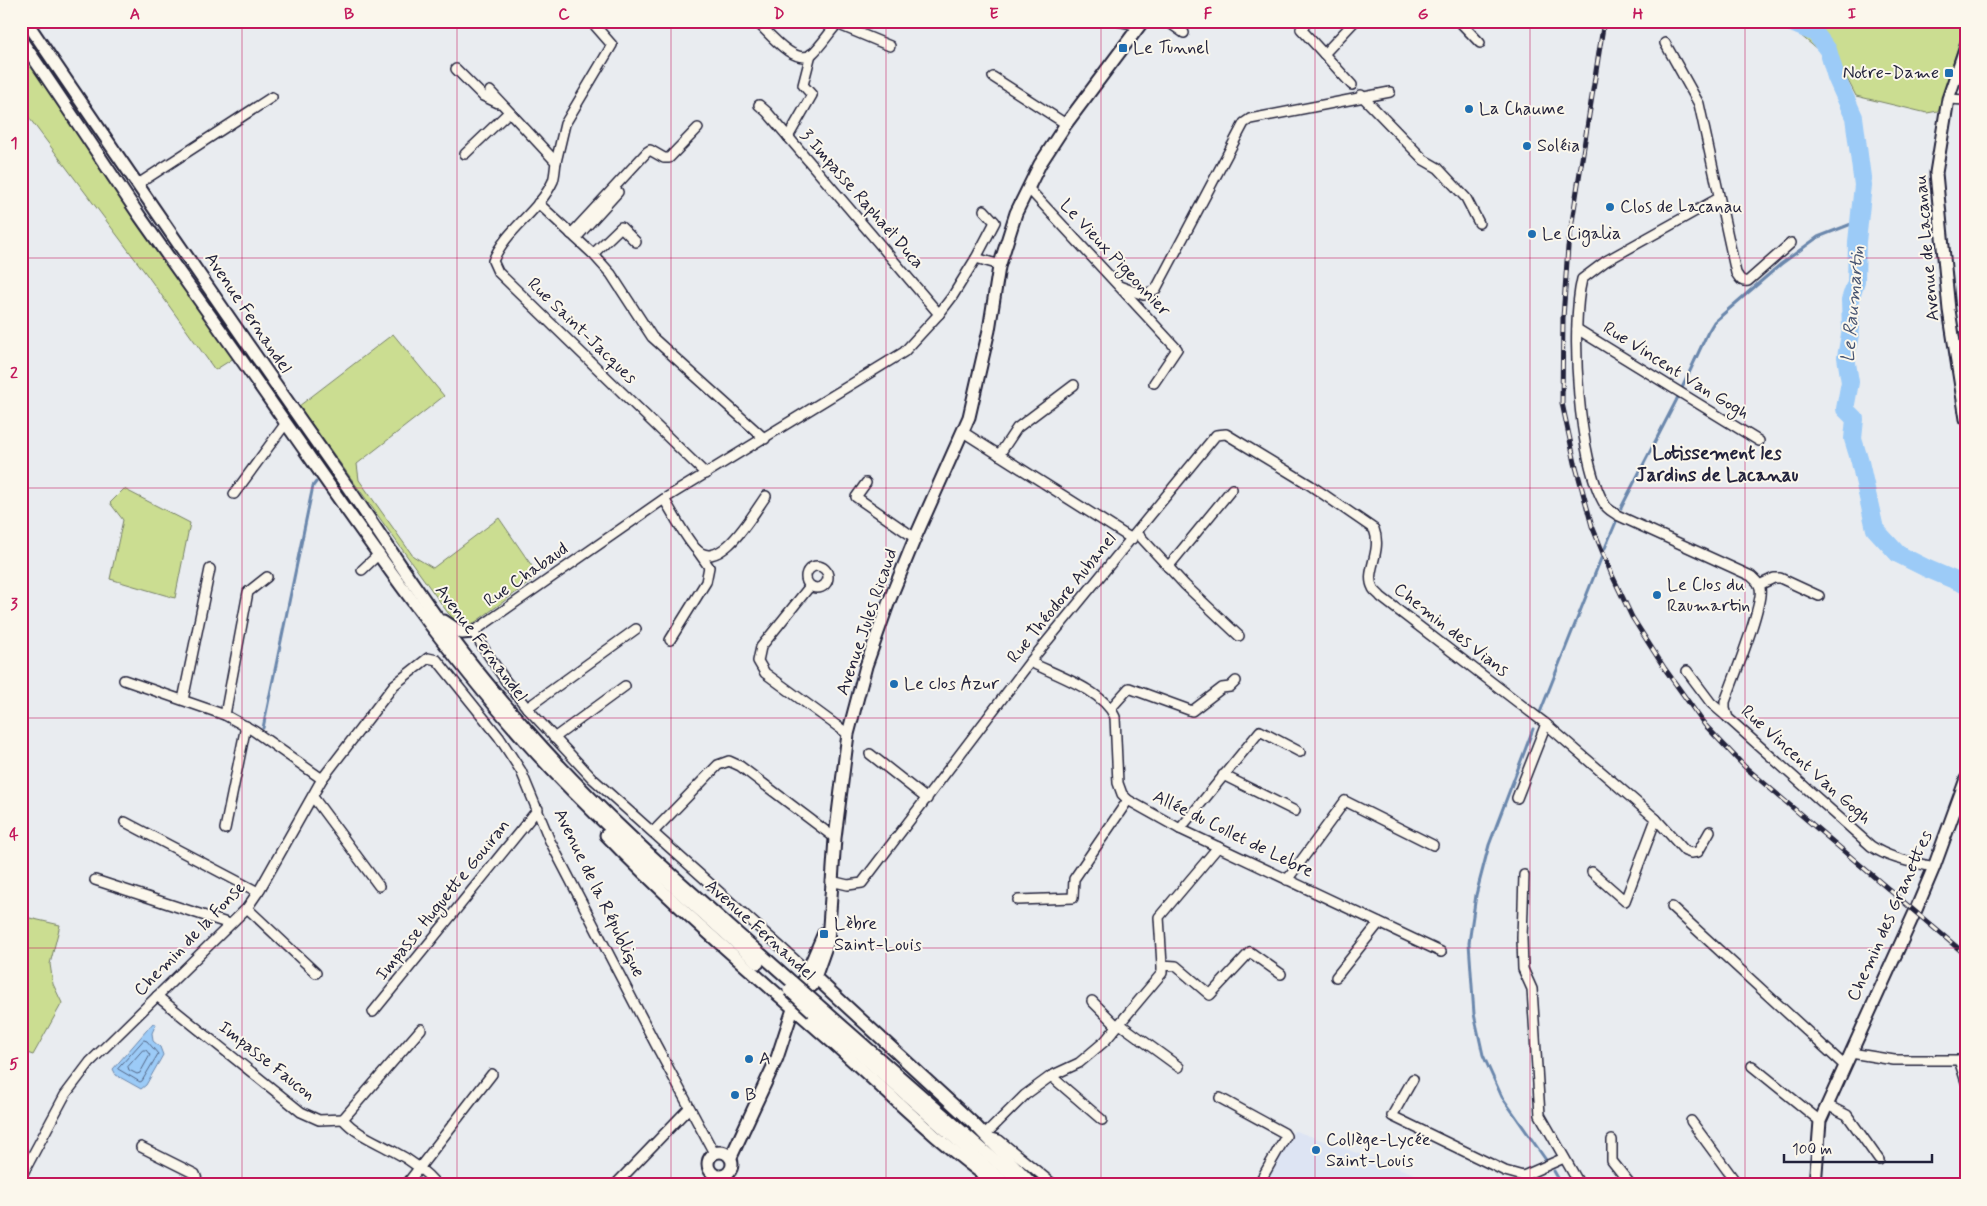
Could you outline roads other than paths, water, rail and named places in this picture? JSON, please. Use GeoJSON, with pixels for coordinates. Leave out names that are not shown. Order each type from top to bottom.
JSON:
{"type":"FeatureCollection","features":[{"type":"Feature","properties":{"kind":"main road","name":"Avenue Fernandel"},"geometry":{"type":"LineString","coordinates":[[26,21],[434,613],[487,683],[562,769],[790,986],[803,1008],[1007,1185]]}},
{"type":"Feature","properties":{"kind":"main road","name":"Avenue Jules Ricaud"},"geometry":{"type":"LineString","coordinates":[[810,979],[828,941],[835,838],[848,734],[866,666],[915,538],[969,417],[989,330],[1000,265],[1016,213],[1040,164],[1066,124],[1141,24]]}},
{"type":"Feature","properties":{"kind":"main road","name":"Avenue Fernandel"},"geometry":{"type":"LineString","coordinates":[[21,40],[151,232],[379,554],[464,668],[530,746],[622,840],[790,986]]}},
{"type":"Feature","properties":{"kind":"main road","name":"Avenue de Lacanau"},"geometry":{"type":"LineString","coordinates":[[1966,46],[1948,99],[1936,173],[1949,310],[1966,419]]}},
{"type":"Feature","properties":{"kind":"main road"},"geometry":{"type":"LineString","coordinates":[[434,613],[458,631],[467,634],[473,632]]}},
{"type":"Feature","properties":{"kind":"main road"},"geometry":{"type":"LineString","coordinates":[[530,746],[604,833],[634,864],[803,1008],[956,1154],[998,1185]]}},
{"type":"Feature","properties":{"kind":"main road","name":"Chemin des Granettes"},"geometry":{"type":"LineString","coordinates":[[1815,1185],[1820,1121],[1934,867],[1966,779]]}},
{"type":"Feature","properties":{"kind":"main road"},"geometry":{"type":"LineString","coordinates":[[810,979],[906,1059],[1033,1185]]}},
{"type":"Feature","properties":{"kind":"main road","name":"Avenue Fernandel"},"geometry":{"type":"LineString","coordinates":[[803,1008],[1023,1185]]}},
{"type":"Feature","properties":{"kind":"main road"},"geometry":{"type":"LineString","coordinates":[[731,1157],[723,1152],[714,1153],[708,1160],[712,1173],[720,1180],[729,1173],[733,1166],[731,1157],[781,1048],[803,1008]]}},
{"type":"Feature","properties":{"kind":"street","name":"Rue Saint-Jacques"},"geometry":{"type":"LineString","coordinates":[[591,21],[612,45],[565,124],[553,180],[538,203],[498,249],[493,262],[498,272],[706,474]]}},
{"type":"Feature","properties":{"kind":"street"},"geometry":{"type":"LineString","coordinates":[[756,21],[792,55],[803,58],[811,54],[838,23],[890,46]]}},
{"type":"Feature","properties":{"kind":"street"},"geometry":{"type":"LineString","coordinates":[[1117,21],[1141,24]]}},
{"type":"Feature","properties":{"kind":"street"},"geometry":{"type":"LineString","coordinates":[[1167,21],[1184,33]]}},
{"type":"Feature","properties":{"kind":"street"},"geometry":{"type":"LineString","coordinates":[[1308,21],[1302,29],[1352,85]]}},
{"type":"Feature","properties":{"kind":"street"},"geometry":{"type":"LineString","coordinates":[[1324,54],[1355,21]]}},
{"type":"Feature","properties":{"kind":"street"},"geometry":{"type":"LineString","coordinates":[[1459,21],[1480,43]]}},
{"type":"Feature","properties":{"kind":"street"},"geometry":{"type":"LineString","coordinates":[[1665,43],[1699,104],[1736,273],[1740,279],[1748,281],[1792,243]]}},
{"type":"Feature","properties":{"kind":"street"},"geometry":{"type":"LineString","coordinates":[[788,137],[812,95],[803,85],[811,54]]}},
{"type":"Feature","properties":{"kind":"street"},"geometry":{"type":"LineString","coordinates":[[456,69],[483,96],[506,109]]}},
{"type":"Feature","properties":{"kind":"street"},"geometry":{"type":"LineString","coordinates":[[993,77],[1066,124]]}},
{"type":"Feature","properties":{"kind":"street"},"geometry":{"type":"LineString","coordinates":[[490,90],[556,162]]}},
{"type":"Feature","properties":{"kind":"street"},"geometry":{"type":"LineString","coordinates":[[1119,286],[1144,295],[1156,289],[1244,123],[1250,120],[1361,95],[1390,92]]}},
{"type":"Feature","properties":{"kind":"street"},"geometry":{"type":"LineString","coordinates":[[1361,95],[1424,160],[1438,168],[1466,198],[1479,223]]}},
{"type":"Feature","properties":{"kind":"street"},"geometry":{"type":"LineString","coordinates":[[138,184],[272,97]]}},
{"type":"Feature","properties":{"kind":"street"},"geometry":{"type":"LineString","coordinates":[[1948,99],[1966,100]]}},
{"type":"Feature","properties":{"kind":"street","name":"3 Impasse Raphaël Duca"},"geometry":{"type":"LineString","coordinates":[[759,106],[767,112],[939,314]]}},
{"type":"Feature","properties":{"kind":"street"},"geometry":{"type":"LineString","coordinates":[[465,154],[506,109]]}},
{"type":"Feature","properties":{"kind":"street"},"geometry":{"type":"LineString","coordinates":[[573,236],[647,152],[650,150],[664,158],[669,158],[698,128]]}},
{"type":"Feature","properties":{"kind":"street","name":"Le Vieux Pigeonnier"},"geometry":{"type":"LineString","coordinates":[[1029,189],[1178,349],[1154,383]]}},
{"type":"Feature","properties":{"kind":"street"},"geometry":{"type":"LineString","coordinates":[[573,236],[618,192]]}},
{"type":"Feature","properties":{"kind":"street","name":"Rue Vincent Van Gogh"},"geometry":{"type":"LineString","coordinates":[[1719,198],[1606,261],[1582,278],[1578,296],[1577,363],[1587,450],[1597,491],[1606,508],[1617,515],[1751,576],[1759,585],[1760,598],[1725,702],[1728,718],[1871,846],[1895,858],[1934,867]]}},
{"type":"Feature","properties":{"kind":"street"},"geometry":{"type":"LineString","coordinates":[[538,203],[593,254],[610,274],[652,338],[764,439]]}},
{"type":"Feature","properties":{"kind":"street","name":"Rue Chabaud"},"geometry":{"type":"LineString","coordinates":[[473,632],[664,499],[904,352],[939,314],[976,258],[995,222],[984,210]]}},
{"type":"Feature","properties":{"kind":"street"},"geometry":{"type":"LineString","coordinates":[[593,254],[621,227],[636,242]]}},
{"type":"Feature","properties":{"kind":"street"},"geometry":{"type":"LineString","coordinates":[[976,258],[1000,265]]}},
{"type":"Feature","properties":{"kind":"street","name":"Rue Vincent Van Gogh"},"geometry":{"type":"LineString","coordinates":[[1577,329],[1759,441]]}},
{"type":"Feature","properties":{"kind":"street"},"geometry":{"type":"LineString","coordinates":[[999,455],[1017,428],[1074,385]]}},
{"type":"Feature","properties":{"kind":"street"},"geometry":{"type":"LineString","coordinates":[[234,494],[286,423]]}},
{"type":"Feature","properties":{"kind":"street","name":"Rue Théodore Aubanel"},"geometry":{"type":"LineString","coordinates":[[831,881],[848,885],[862,883],[1030,662],[1134,536],[963,432]]}},
{"type":"Feature","properties":{"kind":"street","name":"Chemin des Vians"},"geometry":{"type":"LineString","coordinates":[[1134,536],[1216,435],[1226,434],[1310,485],[1374,529],[1378,539],[1370,576],[1373,588],[1381,597],[1546,724],[1656,819],[1684,852],[1698,852],[1710,831]]}},
{"type":"Feature","properties":{"kind":"street"},"geometry":{"type":"LineString","coordinates":[[866,483],[856,497],[915,538]]}},
{"type":"Feature","properties":{"kind":"street"},"geometry":{"type":"LineString","coordinates":[[1168,566],[1232,489]]}},
{"type":"Feature","properties":{"kind":"street"},"geometry":{"type":"LineString","coordinates":[[696,549],[709,556],[720,553],[731,543],[766,496]]}},
{"type":"Feature","properties":{"kind":"street"},"geometry":{"type":"LineString","coordinates":[[664,499],[709,567],[706,582],[670,640]]}},
{"type":"Feature","properties":{"kind":"street"},"geometry":{"type":"LineString","coordinates":[[1134,536],[1168,566],[1238,636]]}},
{"type":"Feature","properties":{"kind":"street"},"geometry":{"type":"LineString","coordinates":[[362,570],[379,554]]}},
{"type":"Feature","properties":{"kind":"street"},"geometry":{"type":"LineString","coordinates":[[183,700],[210,568]]}},
{"type":"Feature","properties":{"kind":"street"},"geometry":{"type":"LineString","coordinates":[[225,715],[248,592],[267,577]]}},
{"type":"Feature","properties":{"kind":"street"},"geometry":{"type":"LineString","coordinates":[[1759,585],[1774,578],[1780,578],[1819,596]]}},
{"type":"Feature","properties":{"kind":"street"},"geometry":{"type":"LineString","coordinates":[[810,586],[761,647],[758,661],[765,673],[848,734]]}},
{"type":"Feature","properties":{"kind":"street"},"geometry":{"type":"LineString","coordinates":[[527,708],[636,629]]}},
{"type":"Feature","properties":{"kind":"street"},"geometry":{"type":"LineString","coordinates":[[473,632],[505,680],[554,738],[622,806],[653,832],[810,979]]}},
{"type":"Feature","properties":{"kind":"street","name":"Chemin de la Fonse"},"geometry":{"type":"LineString","coordinates":[[21,1177],[69,1090],[90,1062],[247,908],[322,779],[394,685],[428,658],[437,660]]}},
{"type":"Feature","properties":{"kind":"street","name":"Avenue de la République"},"geometry":{"type":"LineString","coordinates":[[437,660],[499,737],[521,771],[550,841],[714,1153]]}},
{"type":"Feature","properties":{"kind":"street"},"geometry":{"type":"LineString","coordinates":[[1030,662],[1094,693],[1111,708],[1129,688],[1192,712],[1222,688],[1230,687],[1236,681]]}},
{"type":"Feature","properties":{"kind":"street"},"geometry":{"type":"LineString","coordinates":[[1687,671],[1711,702],[1728,718]]}},
{"type":"Feature","properties":{"kind":"street"},"geometry":{"type":"LineString","coordinates":[[124,680],[225,715],[246,726],[322,779]]}},
{"type":"Feature","properties":{"kind":"street"},"geometry":{"type":"LineString","coordinates":[[554,738],[625,686]]}},
{"type":"Feature","properties":{"kind":"street","name":"Allée du Collet de Lebre"},"geometry":{"type":"LineString","coordinates":[[1111,708],[1115,717],[1118,783],[1122,794],[1128,800],[1180,830],[1441,952]]}},
{"type":"Feature","properties":{"kind":"street"},"geometry":{"type":"LineString","coordinates":[[1517,798],[1546,724]]}},
{"type":"Feature","properties":{"kind":"street"},"geometry":{"type":"LineString","coordinates":[[225,829],[246,726]]}},
{"type":"Feature","properties":{"kind":"street"},"geometry":{"type":"LineString","coordinates":[[1180,830],[1260,731],[1300,752]]}},
{"type":"Feature","properties":{"kind":"street"},"geometry":{"type":"LineString","coordinates":[[870,754],[927,799]]}},
{"type":"Feature","properties":{"kind":"street"},"geometry":{"type":"LineString","coordinates":[[653,832],[718,765],[729,761],[740,766],[835,838]]}},
{"type":"Feature","properties":{"kind":"street"},"geometry":{"type":"LineString","coordinates":[[1223,775],[1295,811]]}},
{"type":"Feature","properties":{"kind":"street"},"geometry":{"type":"LineString","coordinates":[[313,797],[379,886]]}},
{"type":"Feature","properties":{"kind":"street"},"geometry":{"type":"LineString","coordinates":[[1018,900],[1073,898],[1074,879],[1128,800]]}},
{"type":"Feature","properties":{"kind":"street"},"geometry":{"type":"LineString","coordinates":[[1287,880],[1345,801],[1433,844]]}},
{"type":"Feature","properties":{"kind":"street","name":"Impasse Huguette Gouiran"},"geometry":{"type":"LineString","coordinates":[[373,1012],[538,809]]}},
{"type":"Feature","properties":{"kind":"street"},"geometry":{"type":"LineString","coordinates":[[1592,872],[1625,901],[1656,819]]}},
{"type":"Feature","properties":{"kind":"street"},"geometry":{"type":"LineString","coordinates":[[125,822],[258,892]]}},
{"type":"Feature","properties":{"kind":"street"},"geometry":{"type":"LineString","coordinates":[[1054,1185],[999,1140],[985,1136],[1025,1095],[1051,1076],[1079,1063],[1105,1041],[1162,973],[1159,917],[1218,847]]}},
{"type":"Feature","properties":{"kind":"street"},"geometry":{"type":"LineString","coordinates":[[1524,875],[1523,969],[1532,989],[1540,1115],[1580,1185]]}},
{"type":"Feature","properties":{"kind":"street"},"geometry":{"type":"LineString","coordinates":[[95,880],[230,924]]}},
{"type":"Feature","properties":{"kind":"street"},"geometry":{"type":"LineString","coordinates":[[1672,907],[1845,1066]]}},
{"type":"Feature","properties":{"kind":"street"},"geometry":{"type":"LineString","coordinates":[[247,908],[316,974]]}},
{"type":"Feature","properties":{"kind":"street"},"geometry":{"type":"LineString","coordinates":[[1336,977],[1378,923]]}},
{"type":"Feature","properties":{"kind":"street"},"geometry":{"type":"LineString","coordinates":[[1162,965],[1176,966],[1210,995],[1250,952],[1281,974]]}},
{"type":"Feature","properties":{"kind":"street","name":"Impasse Faucon"},"geometry":{"type":"LineString","coordinates":[[157,996],[301,1112],[320,1120],[343,1119]]}},
{"type":"Feature","properties":{"kind":"street"},"geometry":{"type":"LineString","coordinates":[[1092,1001],[1119,1025],[1179,1067]]}},
{"type":"Feature","properties":{"kind":"street"},"geometry":{"type":"LineString","coordinates":[[422,1030],[343,1119],[349,1127],[395,1152],[419,1168],[437,1185]]}},
{"type":"Feature","properties":{"kind":"street"},"geometry":{"type":"LineString","coordinates":[[1851,1054],[1894,1060],[1962,1060],[1966,1082]]}},
{"type":"Feature","properties":{"kind":"street"},"geometry":{"type":"LineString","coordinates":[[1752,1066],[1820,1121]]}},
{"type":"Feature","properties":{"kind":"street"},"geometry":{"type":"LineString","coordinates":[[406,1185],[492,1074]]}},
{"type":"Feature","properties":{"kind":"street"},"geometry":{"type":"LineString","coordinates":[[1051,1076],[1102,1120]]}},
{"type":"Feature","properties":{"kind":"street"},"geometry":{"type":"LineString","coordinates":[[1413,1079],[1392,1116],[1505,1171],[1523,1176],[1564,1158]]}},
{"type":"Feature","properties":{"kind":"street"},"geometry":{"type":"LineString","coordinates":[[1220,1098],[1284,1133],[1286,1136],[1258,1185]]}},
{"type":"Feature","properties":{"kind":"street"},"geometry":{"type":"LineString","coordinates":[[1827,1104],[1847,1115],[1879,1160]]}},
{"type":"Feature","properties":{"kind":"street"},"geometry":{"type":"LineString","coordinates":[[615,1185],[689,1108]]}},
{"type":"Feature","properties":{"kind":"street"},"geometry":{"type":"LineString","coordinates":[[1691,1122],[1738,1185]]}},
{"type":"Feature","properties":{"kind":"street"},"geometry":{"type":"LineString","coordinates":[[1612,1140],[1612,1161],[1631,1185]]}},
{"type":"Feature","properties":{"kind":"street"},"geometry":{"type":"LineString","coordinates":[[141,1147],[195,1174],[199,1185]]}},
{"type":"Feature","properties":{"kind":"water"},"geometry":{"type":"Polygon","coordinates":[[[153,1023],[156,1024],[152,1033],[153,1041],[160,1047],[163,1055],[146,1085],[141,1089],[116,1075],[113,1069],[153,1023]]]}},
{"type":"Feature","properties":{"kind":"waterway","name":"Le Raumartin"},"geometry":{"type":"LineString","coordinates":[[1787,21],[1815,33],[1828,50],[1836,77],[1854,117],[1863,185],[1857,242],[1856,282],[1850,300],[1851,329],[1846,357],[1850,382],[1845,409],[1855,419],[1853,439],[1875,529],[1898,554],[1966,585]]}},
{"type":"Feature","properties":{"kind":"waterway"},"geometry":{"type":"LineString","coordinates":[[1621,508],[1714,322],[1781,264],[1818,237],[1859,221]]}},
{"type":"Feature","properties":{"kind":"waterway"},"geometry":{"type":"LineString","coordinates":[[263,728],[313,486],[316,482]]}},
{"type":"Feature","properties":{"kind":"waterway"},"geometry":{"type":"LineString","coordinates":[[1605,548],[1616,522]]}},
{"type":"Feature","properties":{"kind":"waterway"},"geometry":{"type":"LineString","coordinates":[[1539,715],[1602,556]]}},
{"type":"Feature","properties":{"kind":"waterway"},"geometry":{"type":"LineString","coordinates":[[1533,729],[1489,845],[1476,895],[1469,943],[1474,1014],[1483,1055],[1502,1097],[1546,1160]]}},
{"type":"Feature","properties":{"kind":"waterway"},"geometry":{"type":"LineString","coordinates":[[1554,1171],[1562,1185]]}},
{"type":"Feature","properties":{"kind":"railway"},"geometry":{"type":"LineString","coordinates":[[1604,21],[1568,247],[1563,318],[1562,403],[1575,463],[1592,526],[1632,617],[1665,669],[1705,725],[1745,767],[1966,955]]}},
{"type":"Feature","properties":{"kind":"place","name":"Le Tunnel"},"geometry":{"type":"Point","coordinates":[1123,48]}},
{"type":"Feature","properties":{"kind":"place","name":"Notre-Dame"},"geometry":{"type":"Point","coordinates":[1949,73]}},
{"type":"Feature","properties":{"kind":"place","name":"La Chaume"},"geometry":{"type":"Point","coordinates":[1469,109]}},
{"type":"Feature","properties":{"kind":"place","name":"Soléia"},"geometry":{"type":"Point","coordinates":[1527,146]}},
{"type":"Feature","properties":{"kind":"place","name":"Clos de Lacanau"},"geometry":{"type":"Point","coordinates":[1610,207]}},
{"type":"Feature","properties":{"kind":"place","name":"Le Cigalia"},"geometry":{"type":"Point","coordinates":[1532,234]}},
{"type":"Feature","properties":{"kind":"place","name":"Le Clos du Raumartin"},"geometry":{"type":"Point","coordinates":[1657,595]}},
{"type":"Feature","properties":{"kind":"place","name":"Le clos Azur"},"geometry":{"type":"Point","coordinates":[894,684]}},
{"type":"Feature","properties":{"kind":"place","name":"Lèbre Saint-Louis"},"geometry":{"type":"Point","coordinates":[824,934]}},
{"type":"Feature","properties":{"kind":"place","name":"A"},"geometry":{"type":"Point","coordinates":[749,1059]}},
{"type":"Feature","properties":{"kind":"place","name":"B"},"geometry":{"type":"Point","coordinates":[735,1095]}},
{"type":"Feature","properties":{"kind":"place","name":"Collège-Lycée Saint-Louis"},"geometry":{"type":"Point","coordinates":[1316,1150]}},
{"type":"Feature","properties":{"kind":"district","name":"Lotissement les Jardins de Lacanau"},"geometry":{"type":"Point","coordinates":[1717,464]}}]}
